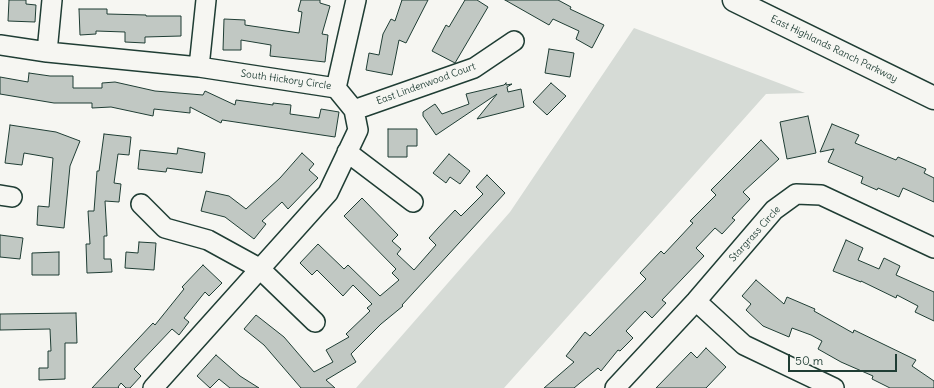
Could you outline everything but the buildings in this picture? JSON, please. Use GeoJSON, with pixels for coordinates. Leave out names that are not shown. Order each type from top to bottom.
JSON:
{"type":"FeatureCollection","features":[{"type":"Feature","properties":{"kind":"main road","name":"East Highlands Ranch Parkway"},"geometry":{"type":"LineString","coordinates":[[734,0],[934,98]]}},
{"type":"Feature","properties":{"kind":"street"},"geometry":{"type":"LineString","coordinates":[[47,52],[52,0]]}},
{"type":"Feature","properties":{"kind":"street"},"geometry":{"type":"LineString","coordinates":[[199,68],[206,0]]}},
{"type":"Feature","properties":{"kind":"street"},"geometry":{"type":"LineString","coordinates":[[336,88],[356,0]]}},
{"type":"Feature","properties":{"kind":"street","name":"East Lindenwood Court"},"geometry":{"type":"LineString","coordinates":[[354,110],[474,68],[514,41]]}},
{"type":"Feature","properties":{"kind":"street","name":"South Hickory Circle"},"geometry":{"type":"LineString","coordinates":[[0,45],[47,52],[199,68],[336,88],[354,110],[358,130],[328,192],[259,268],[158,386]]}},
{"type":"Feature","properties":{"kind":"street"},"geometry":{"type":"LineString","coordinates":[[347,152],[413,202]]}},
{"type":"Feature","properties":{"kind":"street","name":"Stargrass Circle"},"geometry":{"type":"LineString","coordinates":[[615,388],[696,301],[774,210],[796,194],[821,195],[934,248]]}},
{"type":"Feature","properties":{"kind":"street"},"geometry":{"type":"LineString","coordinates":[[141,204],[165,228],[208,240],[259,268],[315,322]]}},
{"type":"Feature","properties":{"kind":"street"},"geometry":{"type":"LineString","coordinates":[[696,301],[744,345],[828,386]]}},
{"type":"Feature","properties":{"kind":"shaded area"},"geometry":{"type":"Polygon","coordinates":[[[634,28],[805,93],[766,94],[504,388],[356,388],[510,212],[634,28]]]}}]}
